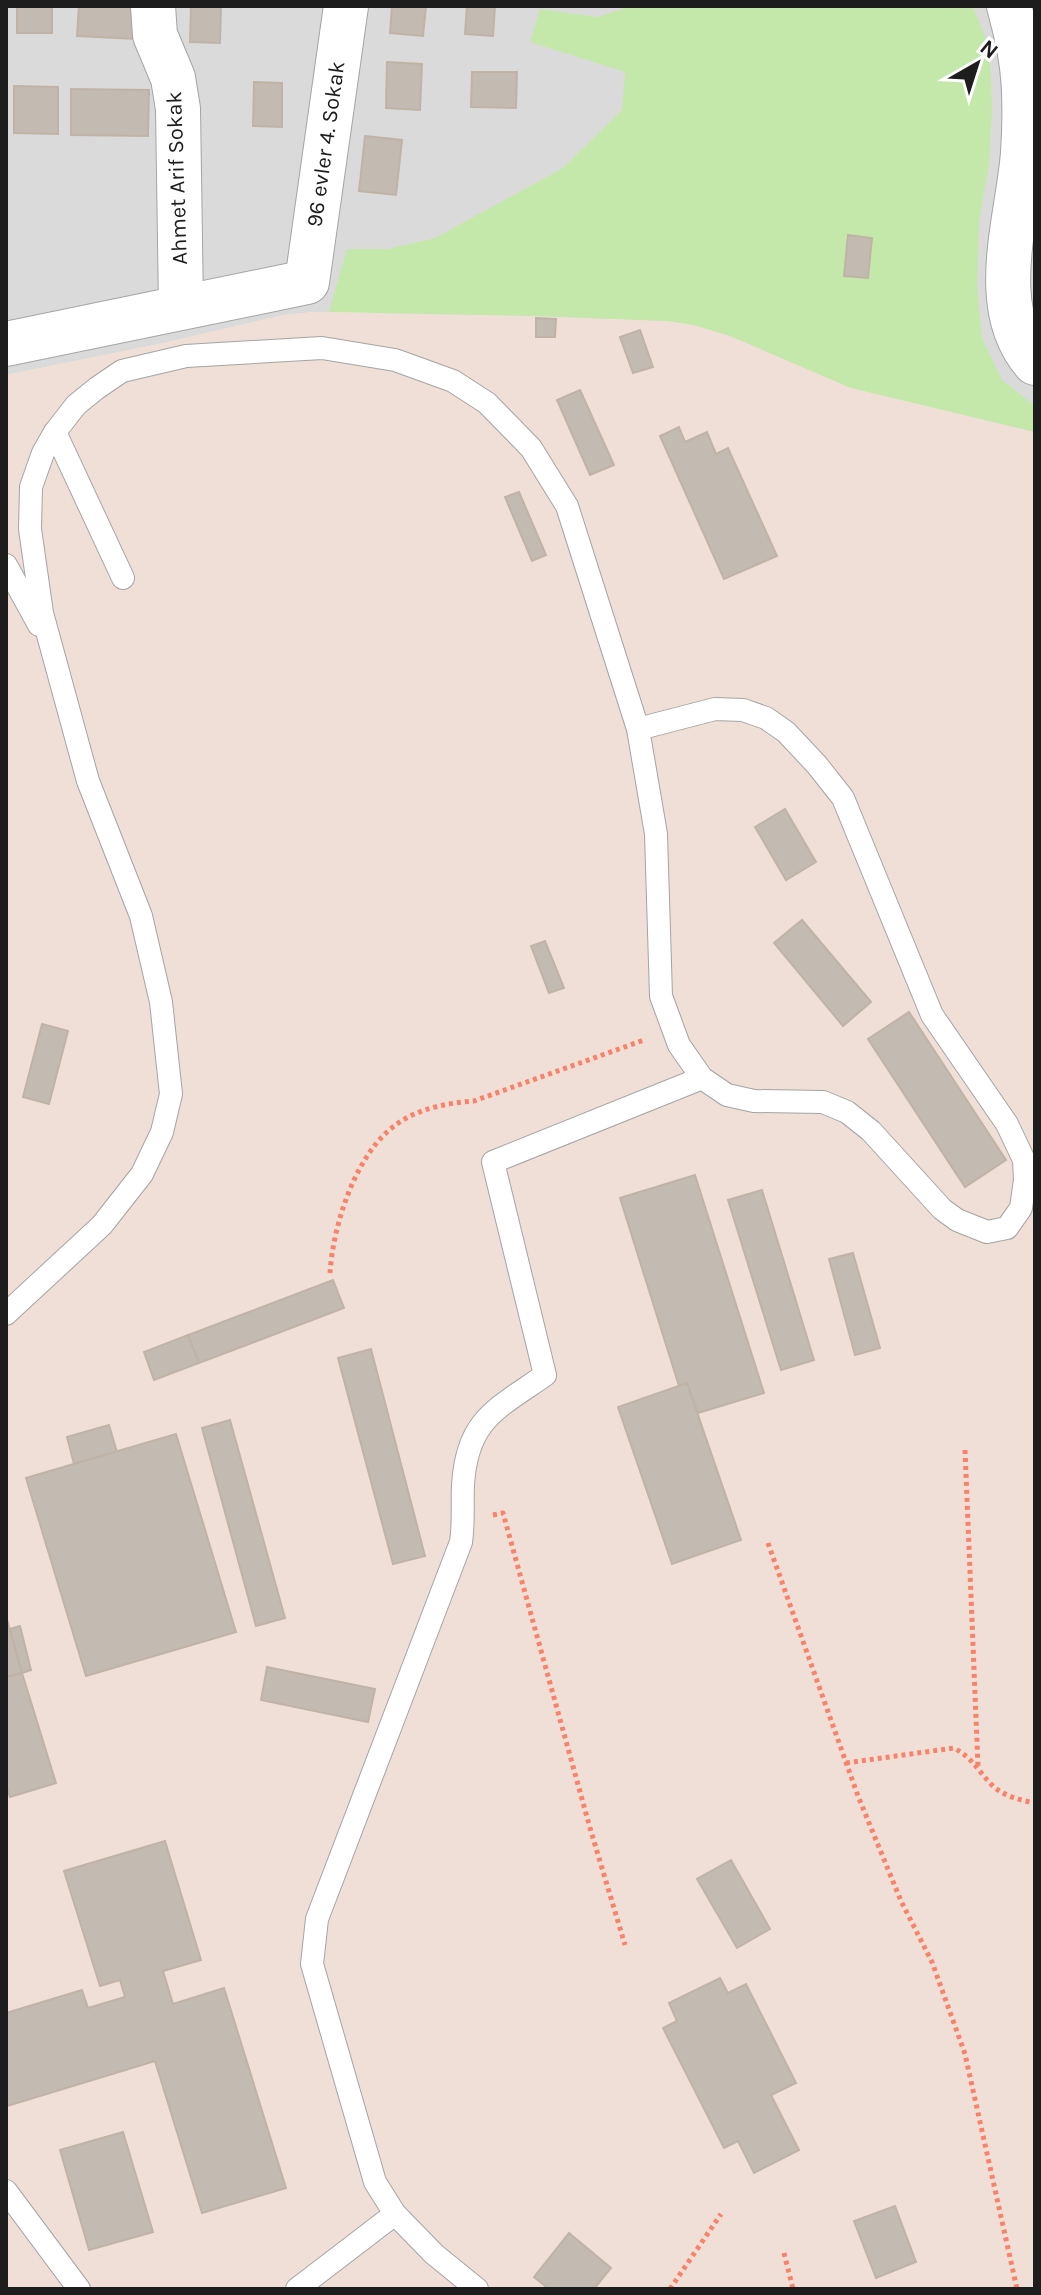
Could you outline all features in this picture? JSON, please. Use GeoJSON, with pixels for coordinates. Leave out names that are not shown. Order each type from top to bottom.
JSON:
{"type":"FeatureCollection","features":[{"type":"Feature","properties":{"kind":"street","name":"Ahmet Arif Sokak"},"geometry":{"type":"LineString","coordinates":[[153,6],[155,35],[173,78],[178,109],[181,306]]}},
{"type":"Feature","properties":{"kind":"street","name":"96 evler 4. Sokak"},"geometry":{"type":"LineString","coordinates":[[181,306],[307,282],[346,6]]}},
{"type":"Feature","properties":{"kind":"street"},"geometry":{"type":"LineString","coordinates":[[1009,6],[1021,55],[1024,100],[1023,154],[1011,239],[1008,291],[1014,326],[1035,363]]}},
{"type":"Feature","properties":{"kind":"street"},"geometry":{"type":"LineString","coordinates":[[6,344],[181,306]]}},
{"type":"Feature","properties":{"kind":"lane"},"geometry":{"type":"LineString","coordinates":[[6,1314],[102,1225],[142,1174],[162,1132],[171,1094],[161,1002],[141,916],[88,781],[42,613],[30,529],[31,487],[43,453],[76,405],[122,371],[186,356],[322,348],[395,360],[453,381],[487,403],[531,448],[567,506],[638,729],[656,834],[661,996],[679,1045],[702,1078],[727,1095],[754,1101],[823,1102],[847,1112],[871,1131],[942,1209],[957,1220],[987,1232],[1007,1228],[1021,1208],[1024,1160],[1007,1124],[932,1015],[843,798],[786,732],[766,718],[743,710],[715,709],[638,729]]}},
{"type":"Feature","properties":{"kind":"lane"},"geometry":{"type":"LineString","coordinates":[[55,432],[123,578]]}},
{"type":"Feature","properties":{"kind":"lane"},"geometry":{"type":"LineString","coordinates":[[6,565],[53,651]]}},
{"type":"Feature","properties":{"kind":"lane"},"geometry":{"type":"LineString","coordinates":[[477,2289],[434,2254],[395,2214],[375,2182],[312,1964],[317,1919],[461,1542],[464,1464],[473,1436],[489,1415],[545,1375],[493,1162],[702,1078]]}},
{"type":"Feature","properties":{"kind":"lane"},"geometry":{"type":"LineString","coordinates":[[6,2191],[79,2289]]}},
{"type":"Feature","properties":{"kind":"lane"},"geometry":{"type":"LineString","coordinates":[[297,2289],[395,2214]]}},
{"type":"Feature","properties":{"kind":"path"},"geometry":{"type":"LineString","coordinates":[[330,1273],[337,1225],[347,1196],[365,1161],[396,1125],[416,1113],[455,1102],[474,1101],[673,1030]]}},
{"type":"Feature","properties":{"kind":"path"},"geometry":{"type":"LineString","coordinates":[[965,1450],[978,1766]]}},
{"type":"Feature","properties":{"kind":"path"},"geometry":{"type":"LineString","coordinates":[[464,1520],[503,1513],[625,1945]]}},
{"type":"Feature","properties":{"kind":"path"},"geometry":{"type":"LineString","coordinates":[[768,1543],[846,1763],[901,1901],[932,1962],[965,2054],[1017,2289]]}},
{"type":"Feature","properties":{"kind":"path"},"geometry":{"type":"LineString","coordinates":[[846,1763],[954,1748],[978,1766],[992,1786],[1003,1793],[1035,1803]]}},
{"type":"Feature","properties":{"kind":"path"},"geometry":{"type":"LineString","coordinates":[[670,2289],[721,2214]]}},
{"type":"Feature","properties":{"kind":"path"},"geometry":{"type":"LineString","coordinates":[[784,2253],[793,2289]]}},
{"type":"Feature","properties":{"kind":"shaded area"},"geometry":{"type":"Polygon","coordinates":[[[6,6],[1035,6],[1035,432],[851,388],[376,312],[284,315],[6,375],[6,6]]]}},
{"type":"Feature","properties":{"kind":"shaded area"},"geometry":{"type":"Polygon","coordinates":[[[314,312],[535,316],[668,321],[694,325],[730,336],[851,388],[1035,432],[1035,2289],[6,2289],[6,375],[284,315],[314,312]]]}},
{"type":"Feature","properties":{"kind":"green space"},"geometry":{"type":"Polygon","coordinates":[[[624,6],[973,6],[990,59],[992,108],[989,164],[979,221],[977,287],[982,338],[1002,380],[1035,406],[1035,432],[851,388],[730,336],[694,325],[668,321],[535,316],[329,312],[347,249],[388,249],[435,238],[563,168],[622,110],[625,72],[530,42],[540,9],[597,17],[623,9],[624,6]]]}},
{"type":"Feature","properties":{"kind":"building"},"geometry":{"type":"Polygon","coordinates":[[[17,6],[52,6],[52,33],[17,33],[17,6]]]}},
{"type":"Feature","properties":{"kind":"building"},"geometry":{"type":"Polygon","coordinates":[[[79,6],[137,6],[136,39],[77,36],[79,6]]]}},
{"type":"Feature","properties":{"kind":"building"},"geometry":{"type":"Polygon","coordinates":[[[191,6],[221,6],[220,43],[190,42],[191,6]]]}},
{"type":"Feature","properties":{"kind":"building"},"geometry":{"type":"Polygon","coordinates":[[[392,6],[426,6],[423,36],[390,33],[392,6]]]}},
{"type":"Feature","properties":{"kind":"building"},"geometry":{"type":"Polygon","coordinates":[[[467,6],[495,6],[493,36],[465,34],[467,6]]]}},
{"type":"Feature","properties":{"kind":"building"},"geometry":{"type":"Polygon","coordinates":[[[387,62],[422,64],[420,110],[386,108],[387,62]]]}},
{"type":"Feature","properties":{"kind":"building"},"geometry":{"type":"Polygon","coordinates":[[[472,72],[517,72],[516,108],[471,107],[472,72]]]}},
{"type":"Feature","properties":{"kind":"building"},"geometry":{"type":"Polygon","coordinates":[[[254,82],[282,83],[282,127],[253,126],[254,82]]]}},
{"type":"Feature","properties":{"kind":"building"},"geometry":{"type":"Polygon","coordinates":[[[14,86],[58,87],[58,134],[14,133],[14,86]]]}},
{"type":"Feature","properties":{"kind":"building"},"geometry":{"type":"Polygon","coordinates":[[[71,89],[149,90],[148,136],[71,135],[71,89]]]}},
{"type":"Feature","properties":{"kind":"building"},"geometry":{"type":"Polygon","coordinates":[[[365,136],[402,140],[396,195],[359,191],[365,136]]]}},
{"type":"Feature","properties":{"kind":"building"},"geometry":{"type":"Polygon","coordinates":[[[848,235],[872,238],[868,278],[844,276],[848,235]]]}},
{"type":"Feature","properties":{"kind":"building"},"geometry":{"type":"Polygon","coordinates":[[[536,318],[556,319],[555,337],[536,337],[536,318]]]}},
{"type":"Feature","properties":{"kind":"building"},"geometry":{"type":"Polygon","coordinates":[[[640,330],[653,367],[633,373],[620,337],[640,330]]]}},
{"type":"Feature","properties":{"kind":"building"},"geometry":{"type":"Polygon","coordinates":[[[580,390],[614,465],[590,475],[557,400],[580,390]]]}},
{"type":"Feature","properties":{"kind":"building"},"geometry":{"type":"Polygon","coordinates":[[[679,427],[685,442],[707,432],[716,454],[728,448],[777,556],[724,579],[660,436],[679,427]]]}},
{"type":"Feature","properties":{"kind":"building"},"geometry":{"type":"Polygon","coordinates":[[[519,492],[546,555],[532,561],[505,497],[519,492]]]}},
{"type":"Feature","properties":{"kind":"building"},"geometry":{"type":"Polygon","coordinates":[[[785,809],[816,862],[786,880],[755,827],[785,809]]]}},
{"type":"Feature","properties":{"kind":"building"},"geometry":{"type":"Polygon","coordinates":[[[802,920],[871,1002],[843,1026],[774,943],[802,920]]]}},
{"type":"Feature","properties":{"kind":"building"},"geometry":{"type":"Polygon","coordinates":[[[545,941],[564,988],[549,993],[531,946],[545,941]]]}},
{"type":"Feature","properties":{"kind":"building"},"geometry":{"type":"Polygon","coordinates":[[[909,1012],[1006,1160],[965,1187],[868,1039],[909,1012]]]}},
{"type":"Feature","properties":{"kind":"building"},"geometry":{"type":"Polygon","coordinates":[[[42,1024],[68,1031],[49,1104],[23,1097],[42,1024]]]}},
{"type":"Feature","properties":{"kind":"building"},"geometry":{"type":"Polygon","coordinates":[[[695,1175],[764,1393],[698,1413],[687,1383],[679,1386],[620,1198],[695,1175]]]}},
{"type":"Feature","properties":{"kind":"building"},"geometry":{"type":"Polygon","coordinates":[[[762,1190],[814,1360],[781,1370],[728,1200],[762,1190]]]}},
{"type":"Feature","properties":{"kind":"building"},"geometry":{"type":"Polygon","coordinates":[[[853,1253],[880,1348],[855,1355],[829,1259],[853,1253]]]}},
{"type":"Feature","properties":{"kind":"building"},"geometry":{"type":"Polygon","coordinates":[[[333,1280],[344,1308],[199,1363],[188,1335],[333,1280]]]}},
{"type":"Feature","properties":{"kind":"building"},"geometry":{"type":"Polygon","coordinates":[[[188,1335],[199,1363],[154,1380],[144,1352],[188,1335]]]}},
{"type":"Feature","properties":{"kind":"building"},"geometry":{"type":"Polygon","coordinates":[[[371,1349],[425,1556],[393,1564],[338,1358],[371,1349]]]}},
{"type":"Feature","properties":{"kind":"building"},"geometry":{"type":"Polygon","coordinates":[[[687,1383],[741,1540],[672,1564],[618,1407],[687,1383]]]}},
{"type":"Feature","properties":{"kind":"building"},"geometry":{"type":"Polygon","coordinates":[[[230,1420],[285,1618],[256,1626],[202,1428],[230,1420]]]}},
{"type":"Feature","properties":{"kind":"building"},"geometry":{"type":"Polygon","coordinates":[[[109,1425],[117,1452],[74,1464],[67,1437],[109,1425]]]}},
{"type":"Feature","properties":{"kind":"building"},"geometry":{"type":"Polygon","coordinates":[[[176,1434],[236,1632],[86,1676],[26,1478],[176,1434]]]}},
{"type":"Feature","properties":{"kind":"building"},"geometry":{"type":"Polygon","coordinates":[[[6,1616],[22,1673],[6,1677],[6,1616]]]}},
{"type":"Feature","properties":{"kind":"building"},"geometry":{"type":"Polygon","coordinates":[[[20,1626],[31,1670],[22,1673],[10,1629],[20,1626]]]}},
{"type":"Feature","properties":{"kind":"building"},"geometry":{"type":"Polygon","coordinates":[[[267,1667],[375,1689],[368,1722],[261,1700],[267,1667]]]}},
{"type":"Feature","properties":{"kind":"building"},"geometry":{"type":"Polygon","coordinates":[[[22,1673],[56,1783],[10,1797],[6,1785],[6,1677],[22,1673]]]}},
{"type":"Feature","properties":{"kind":"building"},"geometry":{"type":"Polygon","coordinates":[[[165,1841],[201,1960],[163,1971],[173,2004],[224,1988],[286,2188],[202,2213],[155,2061],[6,2104],[6,2013],[82,1990],[88,2008],[125,1997],[120,1980],[100,1986],[64,1871],[165,1841]]]}},
{"type":"Feature","properties":{"kind":"building"},"geometry":{"type":"Polygon","coordinates":[[[731,1860],[770,1929],[737,1948],[697,1879],[731,1860]]]}},
{"type":"Feature","properties":{"kind":"building"},"geometry":{"type":"Polygon","coordinates":[[[720,1978],[728,1993],[746,1984],[796,2083],[771,2095],[799,2150],[754,2173],[738,2141],[724,2148],[663,2028],[677,2021],[669,2003],[720,1978]]]}},
{"type":"Feature","properties":{"kind":"building"},"geometry":{"type":"Polygon","coordinates":[[[123,2132],[153,2232],[89,2250],[60,2150],[123,2132]]]}},
{"type":"Feature","properties":{"kind":"building"},"geometry":{"type":"Polygon","coordinates":[[[895,2206],[916,2262],[876,2278],[854,2221],[895,2206]]]}},
{"type":"Feature","properties":{"kind":"building"},"geometry":{"type":"Polygon","coordinates":[[[569,2233],[611,2268],[594,2289],[549,2289],[534,2277],[569,2233]]]}}]}
